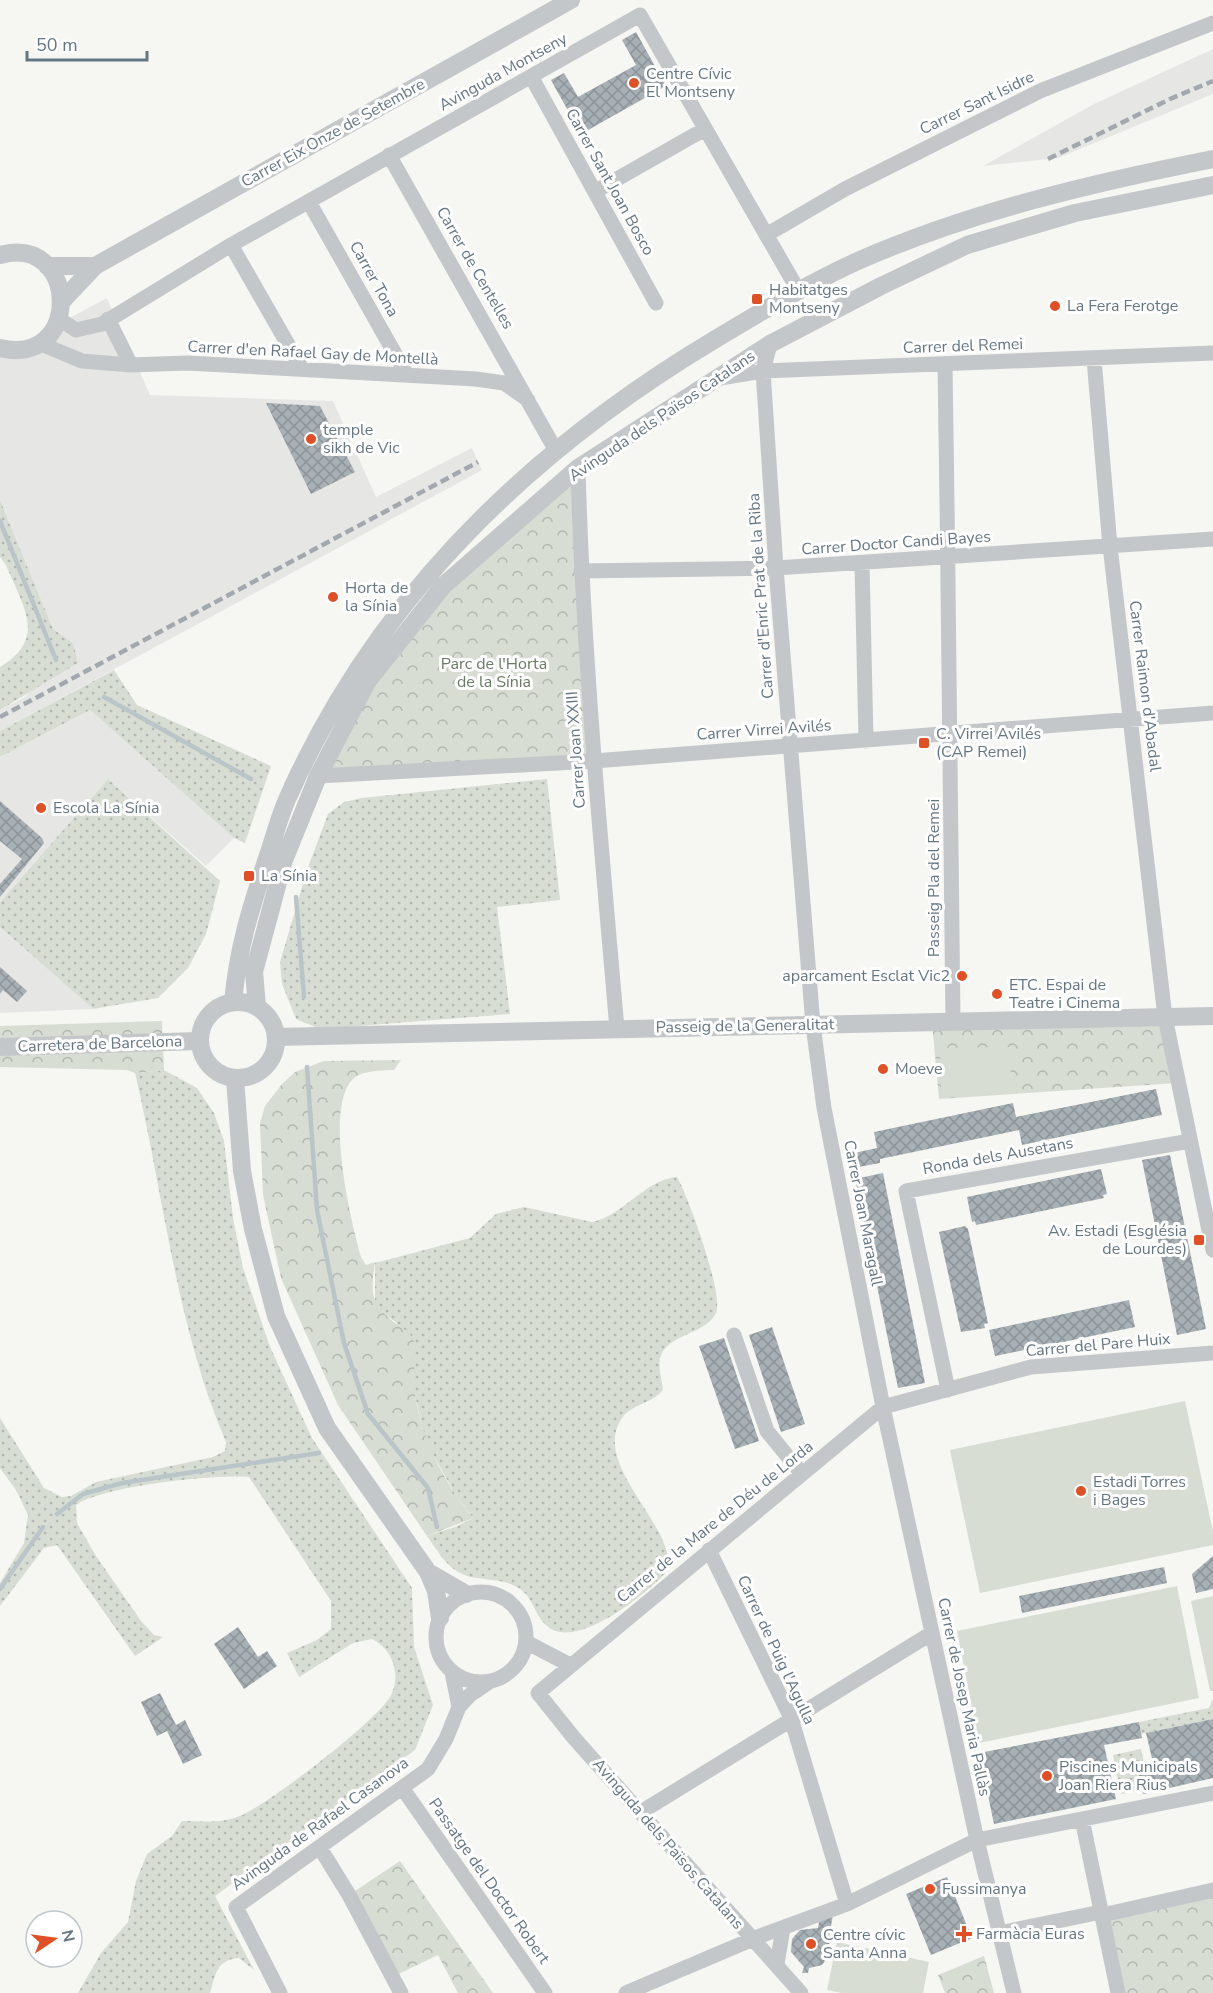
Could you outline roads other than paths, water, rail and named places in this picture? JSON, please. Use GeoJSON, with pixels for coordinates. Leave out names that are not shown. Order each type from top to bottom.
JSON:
{"type":"FeatureCollection","features":[{"type":"Feature","properties":{"kind":"street","name":"Carrer Eix Onze de Setembre"},"geometry":{"type":"LineString","coordinates":[[39,344],[51,333],[61,310],[95,266],[571,0]]}},
{"type":"Feature","properties":{"kind":"street","name":"Avinguda Montseny"},"geometry":{"type":"LineString","coordinates":[[61,310],[76,330],[108,319],[231,244],[532,78],[640,15],[798,290]]}},
{"type":"Feature","properties":{"kind":"street","name":"Carrer Sant Isidre"},"geometry":{"type":"LineString","coordinates":[[766,235],[845,189],[1040,91],[1213,23]]}},
{"type":"Feature","properties":{"kind":"street","name":"Carrer Sant Joan Bosco"},"geometry":{"type":"LineString","coordinates":[[532,78],[596,190],[656,303]]}},
{"type":"Feature","properties":{"kind":"street"},"geometry":{"type":"LineString","coordinates":[[596,190],[705,129]]}},
{"type":"Feature","properties":{"kind":"street","name":"Carrer de Centelles"},"geometry":{"type":"LineString","coordinates":[[389,155],[528,400]]}},
{"type":"Feature","properties":{"kind":"street","name":"Avinguda dels Països Catalans"},"geometry":{"type":"LineString","coordinates":[[233,1002],[241,937],[288,797],[343,694],[417,588],[470,527],[555,449],[654,375],[798,290],[860,260],[980,215],[1066,190],[1213,159]]}},
{"type":"Feature","properties":{"kind":"street","name":"Avinguda dels Països Catalans"},"geometry":{"type":"LineString","coordinates":[[257,1006],[254,972],[284,860],[318,776],[368,682],[443,586],[578,468],[771,344],[881,286],[968,245],[1075,213],[1213,185]]}},
{"type":"Feature","properties":{"kind":"street","name":"Carrer Tona"},"geometry":{"type":"LineString","coordinates":[[309,202],[407,375]]}},
{"type":"Feature","properties":{"kind":"street"},"geometry":{"type":"LineString","coordinates":[[231,244],[302,369]]}},
{"type":"Feature","properties":{"kind":"street"},"geometry":{"type":"LineString","coordinates":[[0,255],[27,255],[47,266],[58,282],[61,310]]}},
{"type":"Feature","properties":{"kind":"street","name":"Carrer Eix Onze de Setembre"},"geometry":{"type":"LineString","coordinates":[[47,266],[95,266]]}},
{"type":"Feature","properties":{"kind":"street"},"geometry":{"type":"LineString","coordinates":[[108,319],[131,365]]}},
{"type":"Feature","properties":{"kind":"street"},"geometry":{"type":"LineString","coordinates":[[0,348],[21,350],[39,344]]}},
{"type":"Feature","properties":{"kind":"street","name":"Carrer d'en Rafael Gay de Montellà"},"geometry":{"type":"LineString","coordinates":[[39,344],[82,361],[131,365],[187,363],[407,375],[504,383],[528,400],[555,449]]}},
{"type":"Feature","properties":{"kind":"street","name":"Carrer d'Enric Prat de la Riba"},"geometry":{"type":"LineString","coordinates":[[771,344],[763,371],[776,568],[813,1025]]}},
{"type":"Feature","properties":{"kind":"street","name":"Carrer del Remei"},"geometry":{"type":"LineString","coordinates":[[714,379],[763,371],[1213,353]]}},
{"type":"Feature","properties":{"kind":"street","name":"Carrer Raimon d'Abadal"},"geometry":{"type":"LineString","coordinates":[[1094,359],[1110,546],[1165,1017],[1213,1250]]}},
{"type":"Feature","properties":{"kind":"street","name":"Passeig Pla del Remei"},"geometry":{"type":"LineString","coordinates":[[945,365],[946,558],[952,734],[953,1022]]}},
{"type":"Feature","properties":{"kind":"street","name":"Carrer Joan XXIII"},"geometry":{"type":"LineString","coordinates":[[578,468],[581,571],[594,761],[617,1029]]}},
{"type":"Feature","properties":{"kind":"street","name":"Carrer Doctor Candi Bayes"},"geometry":{"type":"LineString","coordinates":[[581,571],[776,568],[1213,539]]}},
{"type":"Feature","properties":{"kind":"street"},"geometry":{"type":"LineString","coordinates":[[862,563],[866,741]]}},
{"type":"Feature","properties":{"kind":"street","name":"Carrer Virrei Avilés"},"geometry":{"type":"LineString","coordinates":[[318,776],[594,761],[1213,713]]}},
{"type":"Feature","properties":{"kind":"street"},"geometry":{"type":"LineString","coordinates":[[233,1002],[257,1006],[273,1025],[276,1037],[275,1051],[269,1063],[260,1072],[248,1078],[235,1079],[214,1071],[201,1052],[199,1041],[205,1019],[222,1005],[233,1002]]}},
{"type":"Feature","properties":{"kind":"street","name":"Passeig de la Generalitat"},"geometry":{"type":"LineString","coordinates":[[276,1037],[1213,1016]]}},
{"type":"Feature","properties":{"kind":"street","name":"Carrer Joan Maragall"},"geometry":{"type":"LineString","coordinates":[[813,1025],[824,1108],[883,1407]]}},
{"type":"Feature","properties":{"kind":"street","name":"Carretera de Barcelona"},"geometry":{"type":"LineString","coordinates":[[0,1047],[199,1041]]}},
{"type":"Feature","properties":{"kind":"street"},"geometry":{"type":"LineString","coordinates":[[235,1079],[242,1171],[253,1229],[276,1316],[327,1428],[428,1572],[436,1591],[440,1618],[436,1639],[438,1652],[452,1672],[459,1707]]}},
{"type":"Feature","properties":{"kind":"street","name":"Ronda dels Ausetans"},"geometry":{"type":"LineString","coordinates":[[948,1390],[906,1191],[1190,1141]]}},
{"type":"Feature","properties":{"kind":"street"},"geometry":{"type":"LineString","coordinates":[[734,1335],[767,1431],[802,1474]]}},
{"type":"Feature","properties":{"kind":"street","name":"Carrer del Pare Huix"},"geometry":{"type":"LineString","coordinates":[[883,1407],[1031,1367],[1213,1353]]}},
{"type":"Feature","properties":{"kind":"street","name":"Carrer de la Mare de Déu de Lorda"},"geometry":{"type":"LineString","coordinates":[[538,1693],[883,1407]]}},
{"type":"Feature","properties":{"kind":"street","name":"Carrer de Josep Maria Pallàs"},"geometry":{"type":"LineString","coordinates":[[883,1407],[977,1840],[1014,1993]]}},
{"type":"Feature","properties":{"kind":"street","name":"Carrer de Puig l'Agulla"},"geometry":{"type":"LineString","coordinates":[[709,1550],[791,1718],[847,1904]]}},
{"type":"Feature","properties":{"kind":"street"},"geometry":{"type":"LineString","coordinates":[[428,1572],[466,1594]]}},
{"type":"Feature","properties":{"kind":"street"},"geometry":{"type":"LineString","coordinates":[[440,1618],[456,1599],[466,1594],[481,1592],[496,1595],[509,1602],[519,1614],[525,1627],[526,1642],[523,1654],[510,1672],[489,1682],[470,1681],[452,1672]]}},
{"type":"Feature","properties":{"kind":"street"},"geometry":{"type":"LineString","coordinates":[[641,1812],[932,1633]]}},
{"type":"Feature","properties":{"kind":"street"},"geometry":{"type":"LineString","coordinates":[[526,1642],[570,1665]]}},
{"type":"Feature","properties":{"kind":"street","name":"Avinguda de Rafael Casanova"},"geometry":{"type":"LineString","coordinates":[[280,1993],[236,1907],[428,1769],[446,1739],[459,1707],[470,1695],[489,1682]]}},
{"type":"Feature","properties":{"kind":"street","name":"Avinguda dels Països Catalans"},"geometry":{"type":"LineString","coordinates":[[538,1693],[574,1738],[801,1993]]}},
{"type":"Feature","properties":{"kind":"street","name":"Passatge del Doctor Robert"},"geometry":{"type":"LineString","coordinates":[[403,1789],[545,1993]]}},
{"type":"Feature","properties":{"kind":"street"},"geometry":{"type":"LineString","coordinates":[[626,1993],[752,1939],[847,1904],[977,1840],[1213,1793]]}},
{"type":"Feature","properties":{"kind":"street"},"geometry":{"type":"LineString","coordinates":[[1082,1819],[1118,1993]]}},
{"type":"Feature","properties":{"kind":"street"},"geometry":{"type":"LineString","coordinates":[[320,1848],[349,1895],[400,1993]]}},
{"type":"Feature","properties":{"kind":"street"},"geometry":{"type":"LineString","coordinates":[[999,1933],[1101,1912],[1107,1914],[1213,1890]]}},
{"type":"Feature","properties":{"kind":"street"},"geometry":{"type":"LineString","coordinates":[[777,1964],[783,1928]]}},
{"type":"Feature","properties":{"kind":"waterway"},"geometry":{"type":"LineString","coordinates":[[0,521],[56,660]]}},
{"type":"Feature","properties":{"kind":"waterway"},"geometry":{"type":"LineString","coordinates":[[104,697],[251,779]]}},
{"type":"Feature","properties":{"kind":"waterway"},"geometry":{"type":"LineString","coordinates":[[296,897],[304,997]]}},
{"type":"Feature","properties":{"kind":"waterway"},"geometry":{"type":"LineString","coordinates":[[307,1067],[317,1210],[344,1343],[368,1414],[428,1488],[437,1527]]}},
{"type":"Feature","properties":{"kind":"waterway"},"geometry":{"type":"LineString","coordinates":[[57,1514],[83,1494],[122,1483],[319,1453]]}},
{"type":"Feature","properties":{"kind":"waterway"},"geometry":{"type":"LineString","coordinates":[[0,1589],[43,1527]]}},
{"type":"Feature","properties":{"kind":"railway"},"geometry":{"type":"LineString","coordinates":[[1048,159],[1170,99],[1213,81]]}},
{"type":"Feature","properties":{"kind":"railway"},"geometry":{"type":"LineString","coordinates":[[0,717],[478,462]]}},
{"type":"Feature","properties":{"kind":"place","name":"Centre Cívic El Montseny"},"geometry":{"type":"Point","coordinates":[634,83]}},
{"type":"Feature","properties":{"kind":"place","name":"Habitatges Montseny"},"geometry":{"type":"Point","coordinates":[757,299]}},
{"type":"Feature","properties":{"kind":"place","name":"La Fera Ferotge"},"geometry":{"type":"Point","coordinates":[1055,306]}},
{"type":"Feature","properties":{"kind":"place","name":"temple sikh de Vic"},"geometry":{"type":"Point","coordinates":[311,439]}},
{"type":"Feature","properties":{"kind":"place","name":"Horta de la Sínia"},"geometry":{"type":"Point","coordinates":[333,597]}},
{"type":"Feature","properties":{"kind":"place","name":"C. Virrei Avilés (CAP Remei)"},"geometry":{"type":"Point","coordinates":[924,743]}},
{"type":"Feature","properties":{"kind":"place","name":"Escola La Sínia"},"geometry":{"type":"Point","coordinates":[41,808]}},
{"type":"Feature","properties":{"kind":"place","name":"La Sínia"},"geometry":{"type":"Point","coordinates":[249,876]}},
{"type":"Feature","properties":{"kind":"place","name":"aparcament Esclat Vic2"},"geometry":{"type":"Point","coordinates":[962,976]}},
{"type":"Feature","properties":{"kind":"place","name":"ETC. Espai de Teatre i Cinema"},"geometry":{"type":"Point","coordinates":[997,994]}},
{"type":"Feature","properties":{"kind":"place","name":"Moeve"},"geometry":{"type":"Point","coordinates":[883,1069]}},
{"type":"Feature","properties":{"kind":"place","name":"Av. Estadi (Església de Lourdes)"},"geometry":{"type":"Point","coordinates":[1199,1240]}},
{"type":"Feature","properties":{"kind":"place","name":"Estadi Torres i Bages"},"geometry":{"type":"Point","coordinates":[1081,1491]}},
{"type":"Feature","properties":{"kind":"place","name":"Piscines Municipals Joan Riera Rius"},"geometry":{"type":"Point","coordinates":[1047,1776]}},
{"type":"Feature","properties":{"kind":"place","name":"Fussimanya"},"geometry":{"type":"Point","coordinates":[930,1889]}},
{"type":"Feature","properties":{"kind":"place","name":"Farmàcia Euras"},"geometry":{"type":"Point","coordinates":[964,1934]}},
{"type":"Feature","properties":{"kind":"place","name":"Centre cívic Santa Anna"},"geometry":{"type":"Point","coordinates":[811,1944]}},
{"type":"Feature","properties":{"kind":"park label","name":"Parc de l'Horta de la Sínia"},"geometry":{"type":"Point","coordinates":[494,673]}}]}
